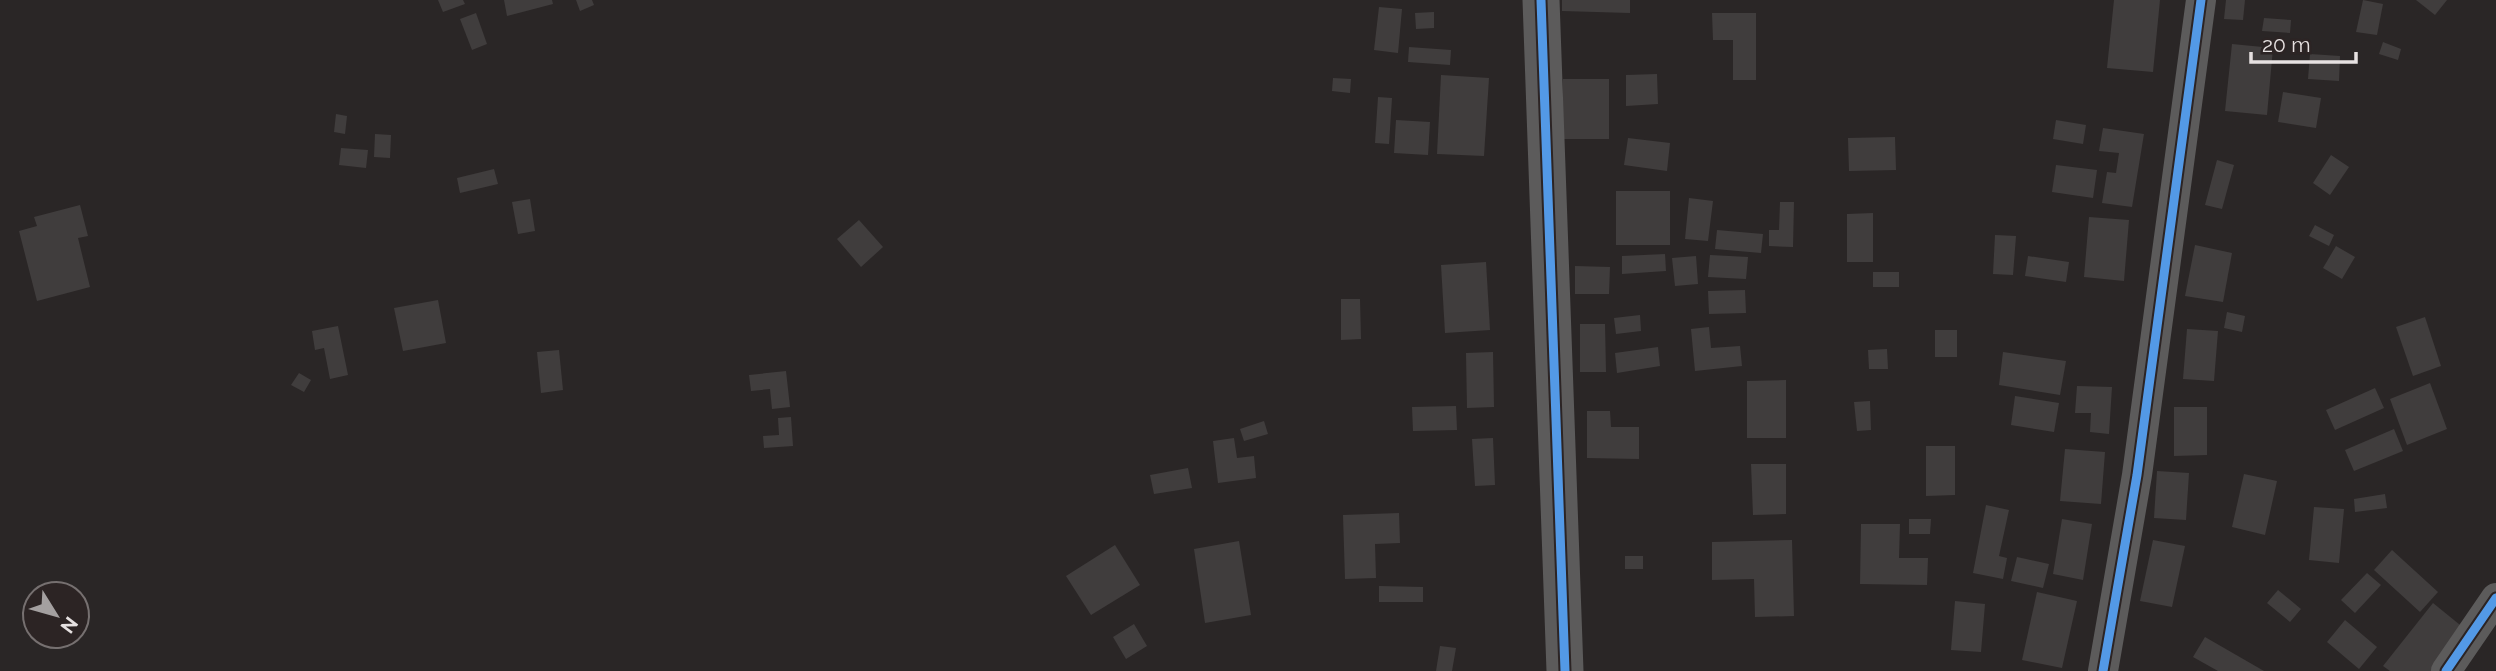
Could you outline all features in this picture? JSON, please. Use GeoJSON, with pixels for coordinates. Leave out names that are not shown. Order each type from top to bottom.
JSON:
{"type":"FeatureCollection","features":[{"type":"Feature","properties":{"kind":"street"},"geometry":{"type":"LineString","coordinates":[[1541,0],[1565,671]]}},
{"type":"Feature","properties":{"kind":"street"},"geometry":{"type":"LineString","coordinates":[[2103,671],[2137,475],[2201,0]]}},
{"type":"Feature","properties":{"kind":"street"},"geometry":{"type":"LineString","coordinates":[[2446,671],[2496,598]]}},
{"type":"Feature","properties":{"kind":"building"},"geometry":{"type":"Polygon","coordinates":[[[438,0],[463,0],[465,4],[443,12],[438,0]]]}},
{"type":"Feature","properties":{"kind":"building"},"geometry":{"type":"Polygon","coordinates":[[[504,0],[552,0],[553,4],[507,16],[504,0]]]}},
{"type":"Feature","properties":{"kind":"building"},"geometry":{"type":"Polygon","coordinates":[[[576,0],[592,0],[594,5],[580,11],[576,0]]]}},
{"type":"Feature","properties":{"kind":"building"},"geometry":{"type":"Polygon","coordinates":[[[1562,0],[1630,0],[1630,13],[1562,11],[1562,0]]]}},
{"type":"Feature","properties":{"kind":"building"},"geometry":{"type":"Polygon","coordinates":[[[2114,0],[2160,0],[2153,72],[2107,68],[2114,0]]]}},
{"type":"Feature","properties":{"kind":"building"},"geometry":{"type":"Polygon","coordinates":[[[2226,0],[2245,0],[2243,20],[2224,19],[2226,0]]]}},
{"type":"Feature","properties":{"kind":"building"},"geometry":{"type":"Polygon","coordinates":[[[2363,0],[2383,4],[2377,35],[2356,32],[2363,0]]]}},
{"type":"Feature","properties":{"kind":"building"},"geometry":{"type":"Polygon","coordinates":[[[2416,0],[2447,0],[2435,15],[2416,0]]]}},
{"type":"Feature","properties":{"kind":"building"},"geometry":{"type":"Polygon","coordinates":[[[1379,7],[1402,9],[1398,53],[1374,50],[1379,7]]]}},
{"type":"Feature","properties":{"kind":"building"},"geometry":{"type":"Polygon","coordinates":[[[1434,12],[1434,28],[1416,29],[1415,13],[1434,12]]]}},
{"type":"Feature","properties":{"kind":"building"},"geometry":{"type":"Polygon","coordinates":[[[476,13],[487,44],[472,50],[460,19],[476,13]]]}},
{"type":"Feature","properties":{"kind":"building"},"geometry":{"type":"Polygon","coordinates":[[[1712,13],[1756,13],[1756,80],[1733,80],[1733,40],[1713,40],[1712,13]]]}},
{"type":"Feature","properties":{"kind":"building"},"geometry":{"type":"Polygon","coordinates":[[[2264,18],[2291,20],[2290,33],[2262,31],[2264,18]]]}},
{"type":"Feature","properties":{"kind":"building"},"geometry":{"type":"Polygon","coordinates":[[[2383,42],[2401,49],[2398,60],[2379,54],[2383,42]]]}},
{"type":"Feature","properties":{"kind":"building"},"geometry":{"type":"Polygon","coordinates":[[[2232,44],[2273,48],[2267,115],[2225,111],[2232,44]]]}},
{"type":"Feature","properties":{"kind":"building"},"geometry":{"type":"Polygon","coordinates":[[[1409,47],[1451,50],[1450,65],[1408,62],[1409,47]]]}},
{"type":"Feature","properties":{"kind":"building"},"geometry":{"type":"Polygon","coordinates":[[[2310,54],[2340,56],[2339,81],[2308,79],[2310,54]]]}},
{"type":"Feature","properties":{"kind":"building"},"geometry":{"type":"Polygon","coordinates":[[[1657,74],[1658,104],[1626,106],[1626,75],[1657,74]]]}},
{"type":"Feature","properties":{"kind":"building"},"geometry":{"type":"Polygon","coordinates":[[[1441,75],[1489,78],[1484,156],[1437,154],[1441,75]]]}},
{"type":"Feature","properties":{"kind":"building"},"geometry":{"type":"Polygon","coordinates":[[[1333,78],[1351,79],[1350,93],[1332,91],[1333,78]]]}},
{"type":"Feature","properties":{"kind":"building"},"geometry":{"type":"Polygon","coordinates":[[[1563,79],[1609,79],[1609,139],[1563,139],[1563,79]]]}},
{"type":"Feature","properties":{"kind":"building"},"geometry":{"type":"Polygon","coordinates":[[[2283,92],[2321,98],[2316,128],[2278,122],[2283,92]]]}},
{"type":"Feature","properties":{"kind":"building"},"geometry":{"type":"Polygon","coordinates":[[[1378,97],[1392,98],[1389,144],[1375,143],[1378,97]]]}},
{"type":"Feature","properties":{"kind":"building"},"geometry":{"type":"Polygon","coordinates":[[[336,114],[347,116],[345,134],[334,132],[336,114]]]}},
{"type":"Feature","properties":{"kind":"building"},"geometry":{"type":"Polygon","coordinates":[[[1396,120],[1430,122],[1428,155],[1394,153],[1396,120]]]}},
{"type":"Feature","properties":{"kind":"building"},"geometry":{"type":"Polygon","coordinates":[[[2056,120],[2086,125],[2083,144],[2053,139],[2056,120]]]}},
{"type":"Feature","properties":{"kind":"building"},"geometry":{"type":"Polygon","coordinates":[[[2103,128],[2144,134],[2132,207],[2102,203],[2107,172],[2116,173],[2119,153],[2099,151],[2103,128]]]}},
{"type":"Feature","properties":{"kind":"building"},"geometry":{"type":"Polygon","coordinates":[[[375,134],[391,135],[390,158],[374,157],[375,134]]]}},
{"type":"Feature","properties":{"kind":"building"},"geometry":{"type":"Polygon","coordinates":[[[1895,137],[1896,170],[1849,171],[1848,138],[1895,137]]]}},
{"type":"Feature","properties":{"kind":"building"},"geometry":{"type":"Polygon","coordinates":[[[1628,138],[1670,143],[1667,171],[1624,165],[1628,138]]]}},
{"type":"Feature","properties":{"kind":"building"},"geometry":{"type":"Polygon","coordinates":[[[341,148],[368,150],[366,168],[339,165],[341,148]]]}},
{"type":"Feature","properties":{"kind":"building"},"geometry":{"type":"Polygon","coordinates":[[[2331,155],[2349,167],[2330,195],[2313,183],[2331,155]]]}},
{"type":"Feature","properties":{"kind":"building"},"geometry":{"type":"Polygon","coordinates":[[[2217,160],[2234,165],[2222,209],[2205,205],[2217,160]]]}},
{"type":"Feature","properties":{"kind":"building"},"geometry":{"type":"Polygon","coordinates":[[[2056,165],[2097,170],[2093,198],[2052,192],[2056,165]]]}},
{"type":"Feature","properties":{"kind":"building"},"geometry":{"type":"Polygon","coordinates":[[[494,169],[498,184],[460,193],[457,178],[494,169]]]}},
{"type":"Feature","properties":{"kind":"building"},"geometry":{"type":"Polygon","coordinates":[[[1616,191],[1670,191],[1670,245],[1616,245],[1616,191]]]}},
{"type":"Feature","properties":{"kind":"building"},"geometry":{"type":"Polygon","coordinates":[[[1689,198],[1713,201],[1708,241],[1685,239],[1689,198]]]}},
{"type":"Feature","properties":{"kind":"building"},"geometry":{"type":"Polygon","coordinates":[[[530,199],[535,231],[518,234],[512,202],[530,199]]]}},
{"type":"Feature","properties":{"kind":"building"},"geometry":{"type":"Polygon","coordinates":[[[1780,202],[1794,202],[1793,247],[1769,246],[1769,230],[1779,230],[1780,202]]]}},
{"type":"Feature","properties":{"kind":"building"},"geometry":{"type":"Polygon","coordinates":[[[80,205],[88,236],[78,238],[90,287],[37,301],[19,231],[37,226],[34,217],[80,205]]]}},
{"type":"Feature","properties":{"kind":"building"},"geometry":{"type":"Polygon","coordinates":[[[1873,213],[1873,262],[1847,262],[1847,214],[1873,213]]]}},
{"type":"Feature","properties":{"kind":"building"},"geometry":{"type":"Polygon","coordinates":[[[2089,217],[2129,220],[2124,281],[2084,277],[2089,217]]]}},
{"type":"Feature","properties":{"kind":"building"},"geometry":{"type":"Polygon","coordinates":[[[859,220],[883,247],[861,267],[837,239],[859,220]]]}},
{"type":"Feature","properties":{"kind":"building"},"geometry":{"type":"Polygon","coordinates":[[[2315,225],[2334,235],[2329,246],[2309,236],[2315,225]]]}},
{"type":"Feature","properties":{"kind":"building"},"geometry":{"type":"Polygon","coordinates":[[[1717,230],[1763,234],[1761,253],[1715,249],[1717,230]]]}},
{"type":"Feature","properties":{"kind":"building"},"geometry":{"type":"Polygon","coordinates":[[[1995,235],[2016,236],[2013,275],[1993,274],[1995,235]]]}},
{"type":"Feature","properties":{"kind":"building"},"geometry":{"type":"Polygon","coordinates":[[[2195,245],[2232,253],[2223,302],[2185,296],[2195,245]]]}},
{"type":"Feature","properties":{"kind":"building"},"geometry":{"type":"Polygon","coordinates":[[[2336,246],[2355,257],[2342,279],[2323,268],[2336,246]]]}},
{"type":"Feature","properties":{"kind":"building"},"geometry":{"type":"Polygon","coordinates":[[[1665,254],[1666,271],[1622,274],[1622,256],[1665,254]]]}},
{"type":"Feature","properties":{"kind":"building"},"geometry":{"type":"Polygon","coordinates":[[[1710,255],[1748,257],[1746,279],[1708,277],[1710,255]]]}},
{"type":"Feature","properties":{"kind":"building"},"geometry":{"type":"Polygon","coordinates":[[[1696,256],[1698,284],[1675,286],[1672,258],[1696,256]]]}},
{"type":"Feature","properties":{"kind":"building"},"geometry":{"type":"Polygon","coordinates":[[[2028,256],[2069,262],[2066,282],[2025,276],[2028,256]]]}},
{"type":"Feature","properties":{"kind":"building"},"geometry":{"type":"Polygon","coordinates":[[[1486,262],[1490,330],[1445,333],[1441,265],[1486,262]]]}},
{"type":"Feature","properties":{"kind":"building"},"geometry":{"type":"Polygon","coordinates":[[[1575,266],[1610,267],[1609,294],[1575,294],[1575,266]]]}},
{"type":"Feature","properties":{"kind":"building"},"geometry":{"type":"Polygon","coordinates":[[[1873,272],[1899,272],[1899,287],[1873,287],[1873,272]]]}},
{"type":"Feature","properties":{"kind":"building"},"geometry":{"type":"Polygon","coordinates":[[[1745,290],[1746,313],[1709,314],[1708,291],[1745,290]]]}},
{"type":"Feature","properties":{"kind":"building"},"geometry":{"type":"Polygon","coordinates":[[[1341,299],[1360,299],[1361,339],[1341,340],[1341,299]]]}},
{"type":"Feature","properties":{"kind":"building"},"geometry":{"type":"Polygon","coordinates":[[[438,300],[446,343],[403,351],[394,308],[438,300]]]}},
{"type":"Feature","properties":{"kind":"building"},"geometry":{"type":"Polygon","coordinates":[[[2227,312],[2245,316],[2242,332],[2224,328],[2227,312]]]}},
{"type":"Feature","properties":{"kind":"building"},"geometry":{"type":"Polygon","coordinates":[[[1640,315],[1641,331],[1616,334],[1614,318],[1640,315]]]}},
{"type":"Feature","properties":{"kind":"building"},"geometry":{"type":"Polygon","coordinates":[[[2425,317],[2441,366],[2413,376],[2396,327],[2425,317]]]}},
{"type":"Feature","properties":{"kind":"building"},"geometry":{"type":"Polygon","coordinates":[[[1580,324],[1605,324],[1606,372],[1580,372],[1580,324]]]}},
{"type":"Feature","properties":{"kind":"building"},"geometry":{"type":"Polygon","coordinates":[[[338,326],[348,375],[330,379],[324,348],[315,350],[312,331],[338,326]]]}},
{"type":"Feature","properties":{"kind":"building"},"geometry":{"type":"Polygon","coordinates":[[[1709,327],[1711,348],[1740,346],[1742,366],[1695,371],[1691,329],[1709,327]]]}},
{"type":"Feature","properties":{"kind":"building"},"geometry":{"type":"Polygon","coordinates":[[[2187,329],[2218,331],[2214,381],[2183,379],[2187,329]]]}},
{"type":"Feature","properties":{"kind":"building"},"geometry":{"type":"Polygon","coordinates":[[[1935,330],[1957,330],[1957,357],[1935,357],[1935,330]]]}},
{"type":"Feature","properties":{"kind":"building"},"geometry":{"type":"Polygon","coordinates":[[[1658,347],[1660,366],[1617,373],[1615,353],[1658,347]]]}},
{"type":"Feature","properties":{"kind":"building"},"geometry":{"type":"Polygon","coordinates":[[[1887,349],[1888,369],[1869,369],[1868,350],[1887,349]]]}},
{"type":"Feature","properties":{"kind":"building"},"geometry":{"type":"Polygon","coordinates":[[[559,350],[563,390],[541,393],[537,352],[559,350]]]}},
{"type":"Feature","properties":{"kind":"building"},"geometry":{"type":"Polygon","coordinates":[[[1493,352],[1494,407],[1467,408],[1466,353],[1493,352]]]}},
{"type":"Feature","properties":{"kind":"building"},"geometry":{"type":"Polygon","coordinates":[[[2003,352],[2066,361],[2060,395],[1999,385],[2003,352]]]}},
{"type":"Feature","properties":{"kind":"building"},"geometry":{"type":"Polygon","coordinates":[[[786,371],[790,407],[772,409],[770,389],[751,391],[749,375],[786,371]]]}},
{"type":"Feature","properties":{"kind":"building"},"geometry":{"type":"Polygon","coordinates":[[[299,373],[311,380],[304,392],[291,385],[299,373]]]}},
{"type":"Feature","properties":{"kind":"building"},"geometry":{"type":"Polygon","coordinates":[[[1786,380],[1786,438],[1747,438],[1747,381],[1786,380]]]}},
{"type":"Feature","properties":{"kind":"building"},"geometry":{"type":"Polygon","coordinates":[[[2430,383],[2447,429],[2407,445],[2390,399],[2430,383]]]}},
{"type":"Feature","properties":{"kind":"building"},"geometry":{"type":"Polygon","coordinates":[[[2077,386],[2112,387],[2109,434],[2090,432],[2091,413],[2075,413],[2077,386]]]}},
{"type":"Feature","properties":{"kind":"building"},"geometry":{"type":"Polygon","coordinates":[[[2375,388],[2384,408],[2335,430],[2326,410],[2375,388]]]}},
{"type":"Feature","properties":{"kind":"building"},"geometry":{"type":"Polygon","coordinates":[[[2015,396],[2059,403],[2054,432],[2011,425],[2015,396]]]}},
{"type":"Feature","properties":{"kind":"building"},"geometry":{"type":"Polygon","coordinates":[[[1870,401],[1871,430],[1857,431],[1854,402],[1870,401]]]}},
{"type":"Feature","properties":{"kind":"building"},"geometry":{"type":"Polygon","coordinates":[[[1456,406],[1457,430],[1413,431],[1412,407],[1456,406]]]}},
{"type":"Feature","properties":{"kind":"building"},"geometry":{"type":"Polygon","coordinates":[[[2174,407],[2207,407],[2207,455],[2174,456],[2174,407]]]}},
{"type":"Feature","properties":{"kind":"building"},"geometry":{"type":"Polygon","coordinates":[[[1587,411],[1610,411],[1611,427],[1639,427],[1639,459],[1587,458],[1587,411]]]}},
{"type":"Feature","properties":{"kind":"building"},"geometry":{"type":"Polygon","coordinates":[[[791,417],[793,446],[764,448],[763,436],[779,435],[778,418],[791,417]]]}},
{"type":"Feature","properties":{"kind":"building"},"geometry":{"type":"Polygon","coordinates":[[[1264,421],[1268,434],[1244,441],[1240,429],[1264,421]]]}},
{"type":"Feature","properties":{"kind":"building"},"geometry":{"type":"Polygon","coordinates":[[[2394,429],[2403,451],[2354,471],[2345,450],[2394,429]]]}},
{"type":"Feature","properties":{"kind":"building"},"geometry":{"type":"Polygon","coordinates":[[[1234,438],[1237,458],[1254,456],[1256,478],[1218,483],[1213,441],[1234,438]]]}},
{"type":"Feature","properties":{"kind":"building"},"geometry":{"type":"Polygon","coordinates":[[[1493,438],[1495,485],[1475,486],[1472,439],[1493,438]]]}},
{"type":"Feature","properties":{"kind":"building"},"geometry":{"type":"Polygon","coordinates":[[[1926,446],[1955,446],[1955,495],[1926,496],[1926,446]]]}},
{"type":"Feature","properties":{"kind":"building"},"geometry":{"type":"Polygon","coordinates":[[[2065,449],[2105,452],[2101,504],[2060,501],[2065,449]]]}},
{"type":"Feature","properties":{"kind":"building"},"geometry":{"type":"Polygon","coordinates":[[[1751,464],[1786,464],[1786,514],[1753,515],[1751,464]]]}},
{"type":"Feature","properties":{"kind":"building"},"geometry":{"type":"Polygon","coordinates":[[[1188,468],[1192,488],[1154,494],[1150,475],[1188,468]]]}},
{"type":"Feature","properties":{"kind":"building"},"geometry":{"type":"Polygon","coordinates":[[[2157,471],[2189,473],[2186,520],[2154,518],[2157,471]]]}},
{"type":"Feature","properties":{"kind":"building"},"geometry":{"type":"Polygon","coordinates":[[[2244,474],[2277,481],[2265,535],[2232,527],[2244,474]]]}},
{"type":"Feature","properties":{"kind":"building"},"geometry":{"type":"Polygon","coordinates":[[[2385,494],[2387,508],[2355,512],[2354,499],[2385,494]]]}},
{"type":"Feature","properties":{"kind":"building"},"geometry":{"type":"Polygon","coordinates":[[[1986,505],[2009,510],[1999,556],[2007,558],[2003,579],[1973,573],[1986,505]]]}},
{"type":"Feature","properties":{"kind":"building"},"geometry":{"type":"Polygon","coordinates":[[[2314,507],[2344,509],[2339,563],[2309,560],[2314,507]]]}},
{"type":"Feature","properties":{"kind":"building"},"geometry":{"type":"Polygon","coordinates":[[[1399,513],[1400,543],[1375,544],[1376,578],[1345,579],[1343,515],[1399,513]]]}},
{"type":"Feature","properties":{"kind":"building"},"geometry":{"type":"Polygon","coordinates":[[[1909,519],[1931,519],[1930,534],[1909,534],[1909,519]]]}},
{"type":"Feature","properties":{"kind":"building"},"geometry":{"type":"Polygon","coordinates":[[[2062,519],[2092,524],[2083,580],[2053,574],[2062,519]]]}},
{"type":"Feature","properties":{"kind":"building"},"geometry":{"type":"Polygon","coordinates":[[[1861,524],[1900,524],[1899,558],[1928,558],[1927,585],[1860,584],[1861,524]]]}},
{"type":"Feature","properties":{"kind":"building"},"geometry":{"type":"Polygon","coordinates":[[[1792,540],[1794,616],[1755,617],[1754,579],[1712,580],[1712,542],[1792,540]]]}},
{"type":"Feature","properties":{"kind":"building"},"geometry":{"type":"Polygon","coordinates":[[[2153,540],[2185,546],[2172,607],[2140,601],[2153,540]]]}},
{"type":"Feature","properties":{"kind":"building"},"geometry":{"type":"Polygon","coordinates":[[[1239,541],[1251,615],[1205,623],[1194,549],[1239,541]]]}},
{"type":"Feature","properties":{"kind":"building"},"geometry":{"type":"Polygon","coordinates":[[[1115,545],[1140,585],[1091,615],[1066,576],[1115,545]]]}},
{"type":"Feature","properties":{"kind":"building"},"geometry":{"type":"Polygon","coordinates":[[[2392,550],[2438,592],[2420,612],[2374,570],[2392,550]]]}},
{"type":"Feature","properties":{"kind":"building"},"geometry":{"type":"Polygon","coordinates":[[[1625,556],[1643,556],[1643,569],[1625,569],[1625,556]]]}},
{"type":"Feature","properties":{"kind":"building"},"geometry":{"type":"Polygon","coordinates":[[[2017,557],[2049,564],[2043,588],[2011,581],[2017,557]]]}},
{"type":"Feature","properties":{"kind":"building"},"geometry":{"type":"Polygon","coordinates":[[[2367,573],[2381,585],[2355,613],[2341,600],[2367,573]]]}},
{"type":"Feature","properties":{"kind":"building"},"geometry":{"type":"Polygon","coordinates":[[[1379,586],[1423,587],[1423,602],[1379,602],[1379,586]]]}},
{"type":"Feature","properties":{"kind":"building"},"geometry":{"type":"Polygon","coordinates":[[[2278,590],[2301,609],[2290,622],[2267,603],[2278,590]]]}},
{"type":"Feature","properties":{"kind":"building"},"geometry":{"type":"Polygon","coordinates":[[[2037,592],[2077,601],[2062,668],[2022,660],[2037,592]]]}},
{"type":"Feature","properties":{"kind":"building"},"geometry":{"type":"Polygon","coordinates":[[[1955,601],[1985,604],[1981,652],[1951,650],[1955,601]]]}},
{"type":"Feature","properties":{"kind":"building"},"geometry":{"type":"Polygon","coordinates":[[[2433,603],[2465,629],[2431,671],[2390,671],[2383,666],[2433,603]]]}},
{"type":"Feature","properties":{"kind":"building"},"geometry":{"type":"Polygon","coordinates":[[[2345,620],[2377,647],[2359,669],[2327,642],[2345,620]]]}},
{"type":"Feature","properties":{"kind":"building"},"geometry":{"type":"Polygon","coordinates":[[[1134,624],[1147,646],[1126,659],[1113,637],[1134,624]]]}},
{"type":"Feature","properties":{"kind":"building"},"geometry":{"type":"Polygon","coordinates":[[[2205,637],[2264,671],[2218,671],[2193,657],[2205,637]]]}},
{"type":"Feature","properties":{"kind":"building"},"geometry":{"type":"Polygon","coordinates":[[[1440,646],[1456,648],[1452,671],[1436,671],[1440,646]]]}},
{"type":"Feature","properties":{"kind":"cycle path"},"geometry":{"type":"LineString","coordinates":[[1541,0],[1565,671]]}},
{"type":"Feature","properties":{"kind":"cycle path"},"geometry":{"type":"LineString","coordinates":[[2103,671],[2137,475],[2201,0]]}},
{"type":"Feature","properties":{"kind":"cycle path"},"geometry":{"type":"LineString","coordinates":[[2446,671],[2496,598]]}}]}
